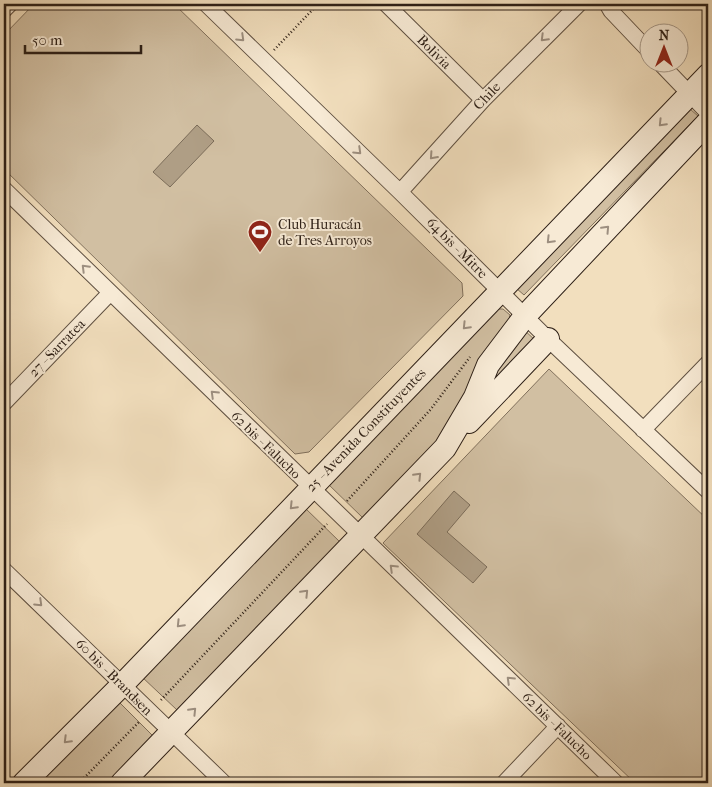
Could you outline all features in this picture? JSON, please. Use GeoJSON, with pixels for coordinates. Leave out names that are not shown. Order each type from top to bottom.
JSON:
{"type":"FeatureCollection","features":[{"type":"Feature","properties":{"kind":"main road","name":"25 - Avenida Constituyentes"},"geometry":{"type":"LineString","coordinates":[[24,783],[123,684],[708,75]]}},
{"type":"Feature","properties":{"kind":"main road"},"geometry":{"type":"LineString","coordinates":[[445,448],[475,397],[488,365],[525,316],[708,122]]}},
{"type":"Feature","properties":{"kind":"main road"},"geometry":{"type":"LineString","coordinates":[[122,783],[548,339]]}},
{"type":"Feature","properties":{"kind":"street"},"geometry":{"type":"LineString","coordinates":[[4,10],[10,4]]}},
{"type":"Feature","properties":{"kind":"street","name":"64 bis - Mitre"},"geometry":{"type":"LineString","coordinates":[[206,4],[548,339],[708,491]]}},
{"type":"Feature","properties":{"kind":"street","name":"Bolivia"},"geometry":{"type":"LineString","coordinates":[[386,4],[483,100]]}},
{"type":"Feature","properties":{"kind":"street","name":"Chile"},"geometry":{"type":"LineString","coordinates":[[400,192],[483,100],[579,4]]}},
{"type":"Feature","properties":{"kind":"street"},"geometry":{"type":"LineString","coordinates":[[607,4],[611,11],[640,41]]}},
{"type":"Feature","properties":{"kind":"street"},"geometry":{"type":"LineString","coordinates":[[669,72],[708,114]]}},
{"type":"Feature","properties":{"kind":"street","name":"62 bis - Falucho"},"geometry":{"type":"LineString","coordinates":[[4,189],[616,783]]}},
{"type":"Feature","properties":{"kind":"street","name":"27 - Sarratea"},"geometry":{"type":"LineString","coordinates":[[4,403],[110,293]]}},
{"type":"Feature","properties":{"kind":"street"},"geometry":{"type":"LineString","coordinates":[[643,430],[708,363]]}},
{"type":"Feature","properties":{"kind":"street","name":"60 bis - Brandsen"},"geometry":{"type":"LineString","coordinates":[[4,570],[123,684],[171,734],[224,783]]}},
{"type":"Feature","properties":{"kind":"street"},"geometry":{"type":"LineString","coordinates":[[504,783],[558,726]]}},
{"type":"Feature","properties":{"kind":"path"},"geometry":{"type":"LineString","coordinates":[[264,60],[318,4]]}},
{"type":"Feature","properties":{"kind":"path"},"geometry":{"type":"LineString","coordinates":[[79,783],[150,712],[337,513],[431,410],[475,350]]}},
{"type":"Feature","properties":{"kind":"shaded area","name":"Club Huracán de Tres Arroyos"},"geometry":{"type":"Polygon","coordinates":[[[34,4],[174,4],[462,283],[463,296],[309,452],[295,454],[4,169],[4,35],[34,4]]]}},
{"type":"Feature","properties":{"kind":"shaded area"},"geometry":{"type":"Polygon","coordinates":[[[690,109],[698,116],[524,295],[516,288],[690,109]]]}},
{"type":"Feature","properties":{"kind":"shaded area"},"geometry":{"type":"Polygon","coordinates":[[[197,125],[214,141],[170,187],[153,172],[197,125]]]}},
{"type":"Feature","properties":{"kind":"shaded area"},"geometry":{"type":"Polygon","coordinates":[[[496,309],[503,309],[510,315],[509,321],[438,442],[363,518],[327,483],[496,309]]]}},
{"type":"Feature","properties":{"kind":"shaded area"},"geometry":{"type":"Polygon","coordinates":[[[522,328],[536,341],[491,386],[503,358],[522,328]]]}},
{"type":"Feature","properties":{"kind":"shaded area"},"geometry":{"type":"Polygon","coordinates":[[[549,369],[708,520],[708,783],[635,783],[383,543],[549,369]]]}},
{"type":"Feature","properties":{"kind":"shaded area"},"geometry":{"type":"Polygon","coordinates":[[[454,491],[470,505],[447,532],[487,567],[473,583],[417,534],[454,491]]]}},
{"type":"Feature","properties":{"kind":"shaded area"},"geometry":{"type":"Polygon","coordinates":[[[304,507],[340,542],[177,710],[141,676],[304,507]]]}},
{"type":"Feature","properties":{"kind":"shaded area"},"geometry":{"type":"Polygon","coordinates":[[[120,703],[155,738],[110,783],[39,783],[120,703]]]}},
{"type":"Feature","properties":{"kind":"place","name":"Club Huracán de Tres Arroyos"},"geometry":{"type":"Point","coordinates":[260,253]}}]}
